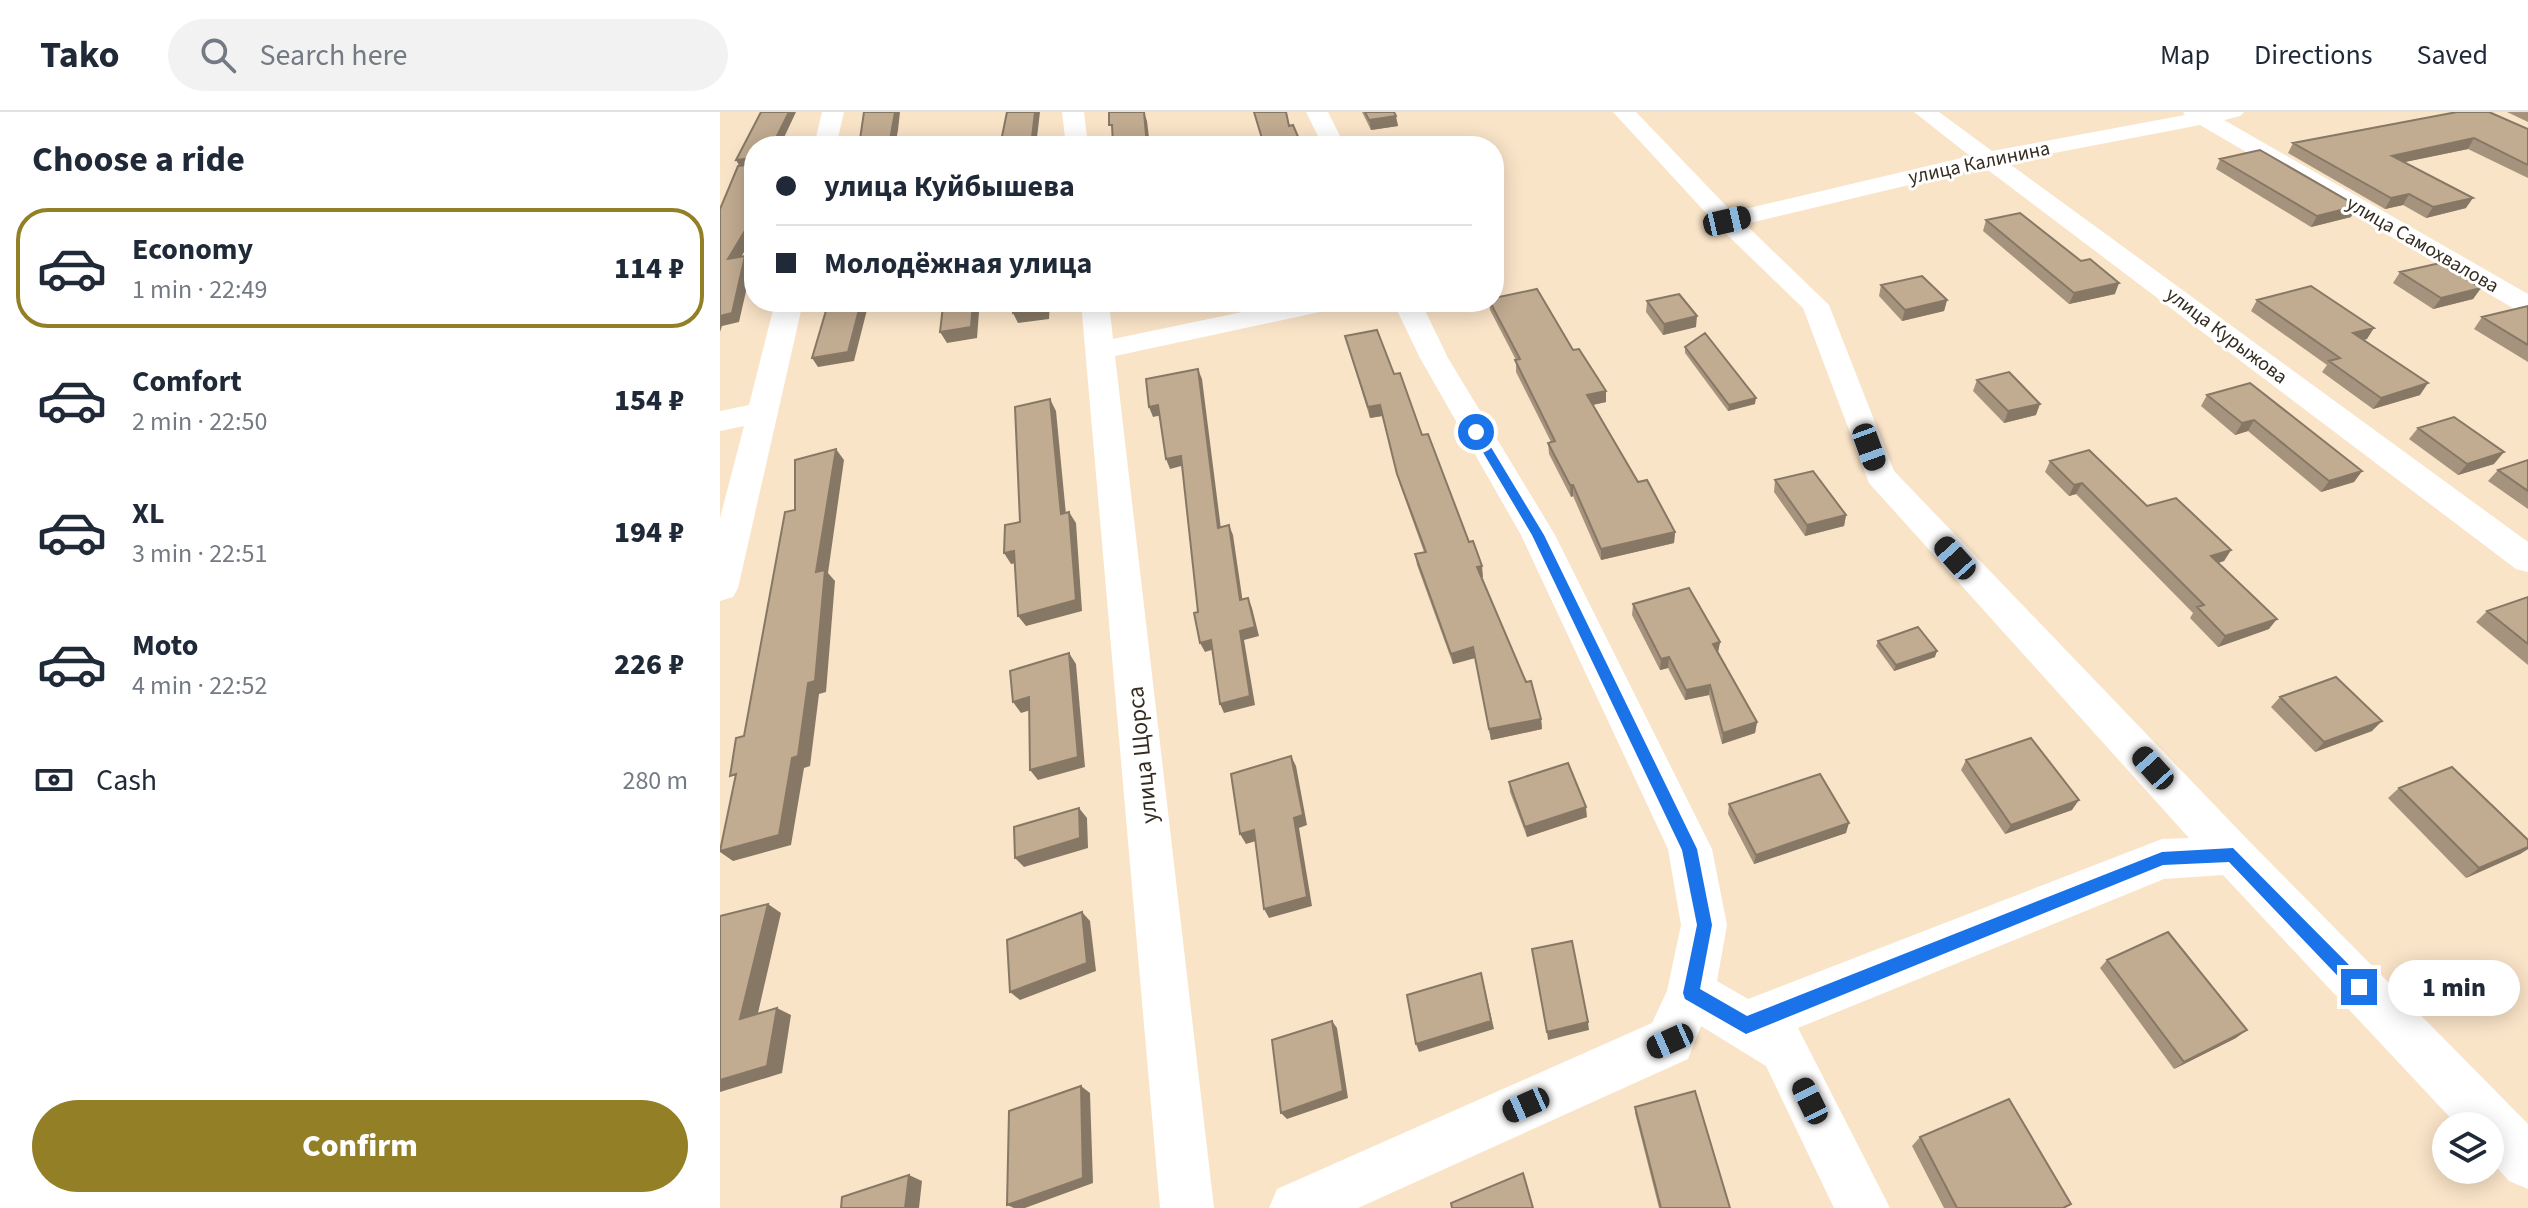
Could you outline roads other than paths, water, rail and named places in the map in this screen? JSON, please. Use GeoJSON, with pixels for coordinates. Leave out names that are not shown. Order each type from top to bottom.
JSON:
{"type":"FeatureCollection","features":[{"type":"Feature","properties":{"kind":"street"},"geometry":{"type":"LineString","coordinates":[[827,136],[833,112]]}},
{"type":"Feature","properties":{"kind":"street"},"geometry":{"type":"LineString","coordinates":[[1073,112],[1076,136]]}},
{"type":"Feature","properties":{"kind":"street"},"geometry":{"type":"LineString","coordinates":[[1317,112],[1329,136]]}},
{"type":"Feature","properties":{"kind":"street"},"geometry":{"type":"LineString","coordinates":[[1624,112],[1727,221],[1815,305],[1880,475],[2233,855],[2528,1162]]}},
{"type":"Feature","properties":{"kind":"street","name":"улица Курыжова"},"geometry":{"type":"LineString","coordinates":[[1925,112],[1991,158],[2528,560]]}},
{"type":"Feature","properties":{"kind":"street","name":"улица Калинина"},"geometry":{"type":"LineString","coordinates":[[1727,221],[1991,158],[2199,115],[2233,112]]}},
{"type":"Feature","properties":{"kind":"street","name":"улица Самохвалова"},"geometry":{"type":"LineString","coordinates":[[2199,115],[2528,305]]}},
{"type":"Feature","properties":{"kind":"street"},"geometry":{"type":"LineString","coordinates":[[720,588],[787,312]]}},
{"type":"Feature","properties":{"kind":"street","name":"улица Щорса"},"geometry":{"type":"LineString","coordinates":[[1096,312],[1187,1208]]}},
{"type":"Feature","properties":{"kind":"street"},"geometry":{"type":"LineString","coordinates":[[1101,350],[1282,312]]}},
{"type":"Feature","properties":{"kind":"street"},"geometry":{"type":"LineString","coordinates":[[1296,1208],[1670,1041],[1691,993],[1704,925],[1690,849],[1538,535],[1434,358],[1412,312]]}},
{"type":"Feature","properties":{"kind":"street"},"geometry":{"type":"LineString","coordinates":[[720,421],[763,412]]}},
{"type":"Feature","properties":{"kind":"street"},"geometry":{"type":"LineString","coordinates":[[1746,1025],[2162,859],[2233,855]]}},
{"type":"Feature","properties":{"kind":"street"},"geometry":{"type":"LineString","coordinates":[[1691,993],[1784,1048],[1863,1208]]}}]}
